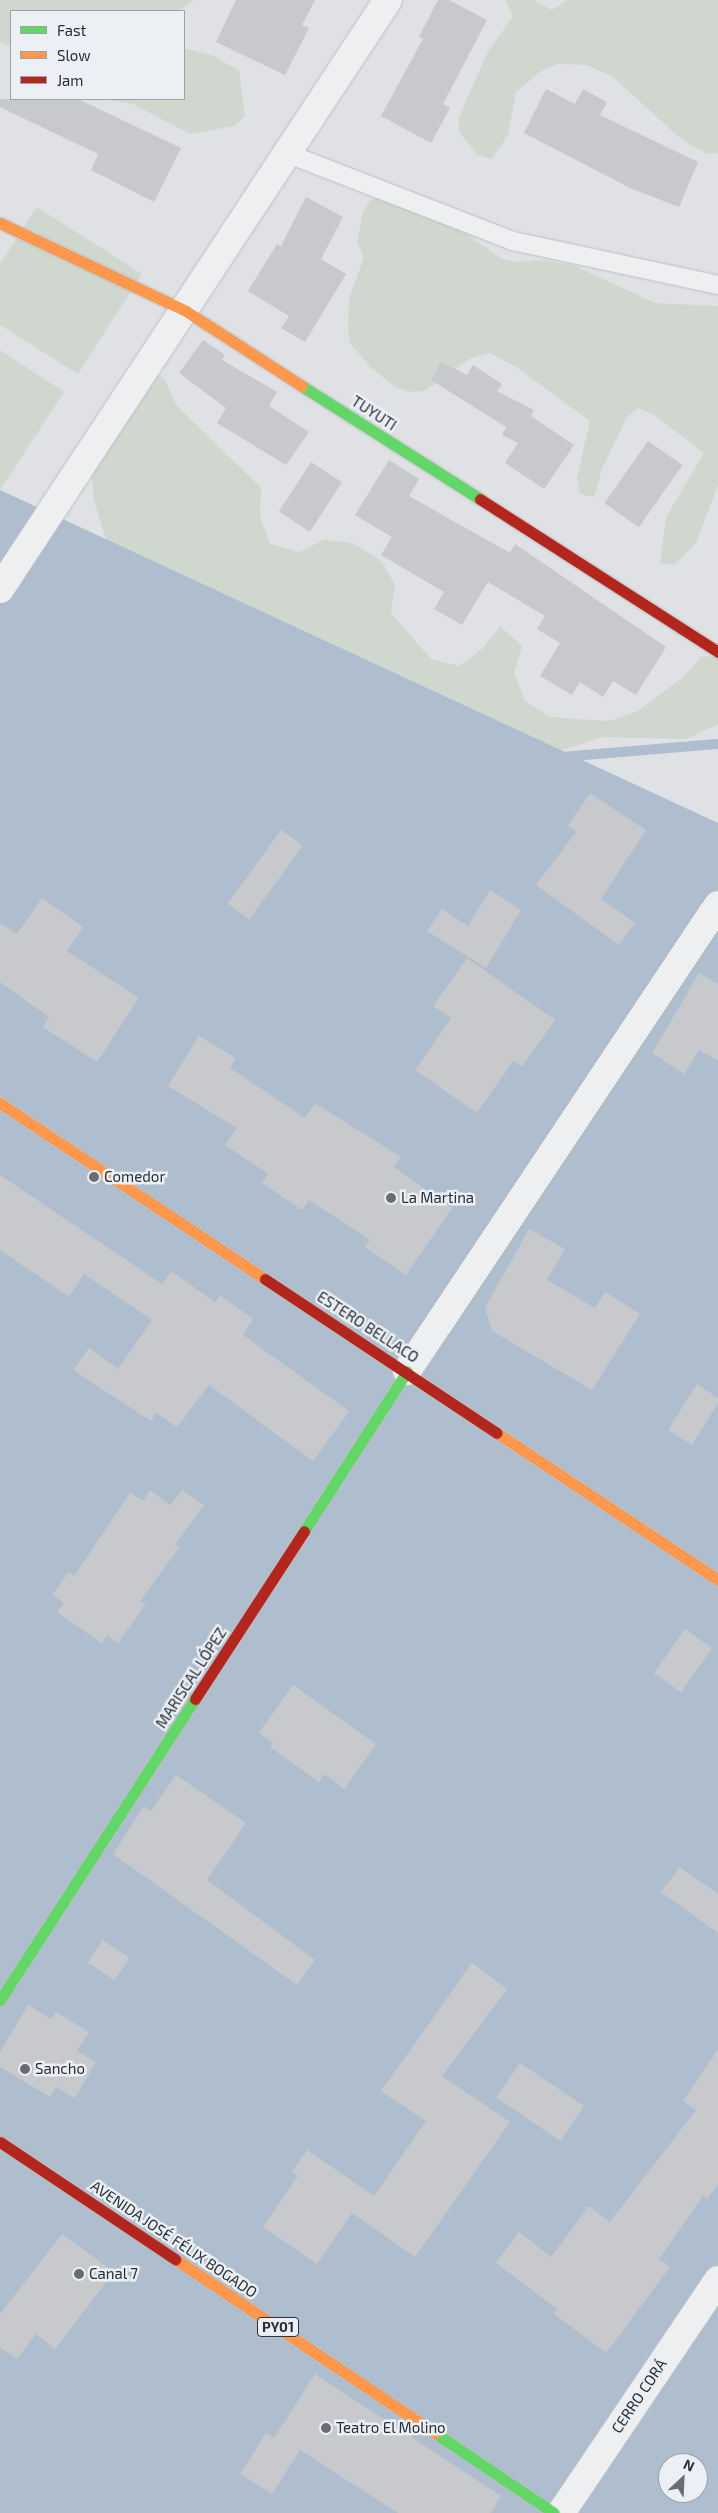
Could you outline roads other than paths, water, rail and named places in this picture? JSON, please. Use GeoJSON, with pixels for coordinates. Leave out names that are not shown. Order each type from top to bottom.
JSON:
{"type":"FeatureCollection","features":[{"type":"Feature","properties":{"kind":"main road","name":"TUYUTI"},"geometry":{"type":"LineString","coordinates":[[0,223],[186,311],[718,652]]}},
{"type":"Feature","properties":{"kind":"main road","name":"ESTERO BELLACO"},"geometry":{"type":"LineString","coordinates":[[0,1103],[407,1371],[718,1580]]}},
{"type":"Feature","properties":{"kind":"main road","name":"MARISCAL LÓPEZ"},"geometry":{"type":"LineString","coordinates":[[0,2000],[407,1371]]}},
{"type":"Feature","properties":{"kind":"main road","name":"AVENIDA JOSÉ FÉLIX BOGADO"},"geometry":{"type":"LineString","coordinates":[[0,2142],[554,2513]]}},
{"type":"Feature","properties":{"kind":"street"},"geometry":{"type":"LineString","coordinates":[[0,589],[186,311],[286,153],[388,0]]}},
{"type":"Feature","properties":{"kind":"street"},"geometry":{"type":"LineString","coordinates":[[407,1371],[718,905]]}},
{"type":"Feature","properties":{"kind":"street","name":"CERRO CORÁ"},"geometry":{"type":"LineString","coordinates":[[560,2513],[718,2280]]}},
{"type":"Feature","properties":{"kind":"lane"},"geometry":{"type":"LineString","coordinates":[[286,153],[512,241],[718,285]]}},
{"type":"Feature","properties":{"kind":"water"},"geometry":{"type":"Polygon","coordinates":[[[0,490],[718,823],[718,2513],[0,2513],[0,490]]]}},
{"type":"Feature","properties":{"kind":"waterway"},"geometry":{"type":"LineString","coordinates":[[561,757],[716,744]]}},
{"type":"Feature","properties":{"kind":"place","name":"Comedor"},"geometry":{"type":"Point","coordinates":[94,1177]}},
{"type":"Feature","properties":{"kind":"place","name":"La Martina"},"geometry":{"type":"Point","coordinates":[391,1198]}},
{"type":"Feature","properties":{"kind":"place","name":"Sancho"},"geometry":{"type":"Point","coordinates":[25,2069]}},
{"type":"Feature","properties":{"kind":"place","name":"Canal 7"},"geometry":{"type":"Point","coordinates":[79,2274]}},
{"type":"Feature","properties":{"kind":"place","name":"Teatro El Molino"},"geometry":{"type":"Point","coordinates":[326,2428]}}]}
